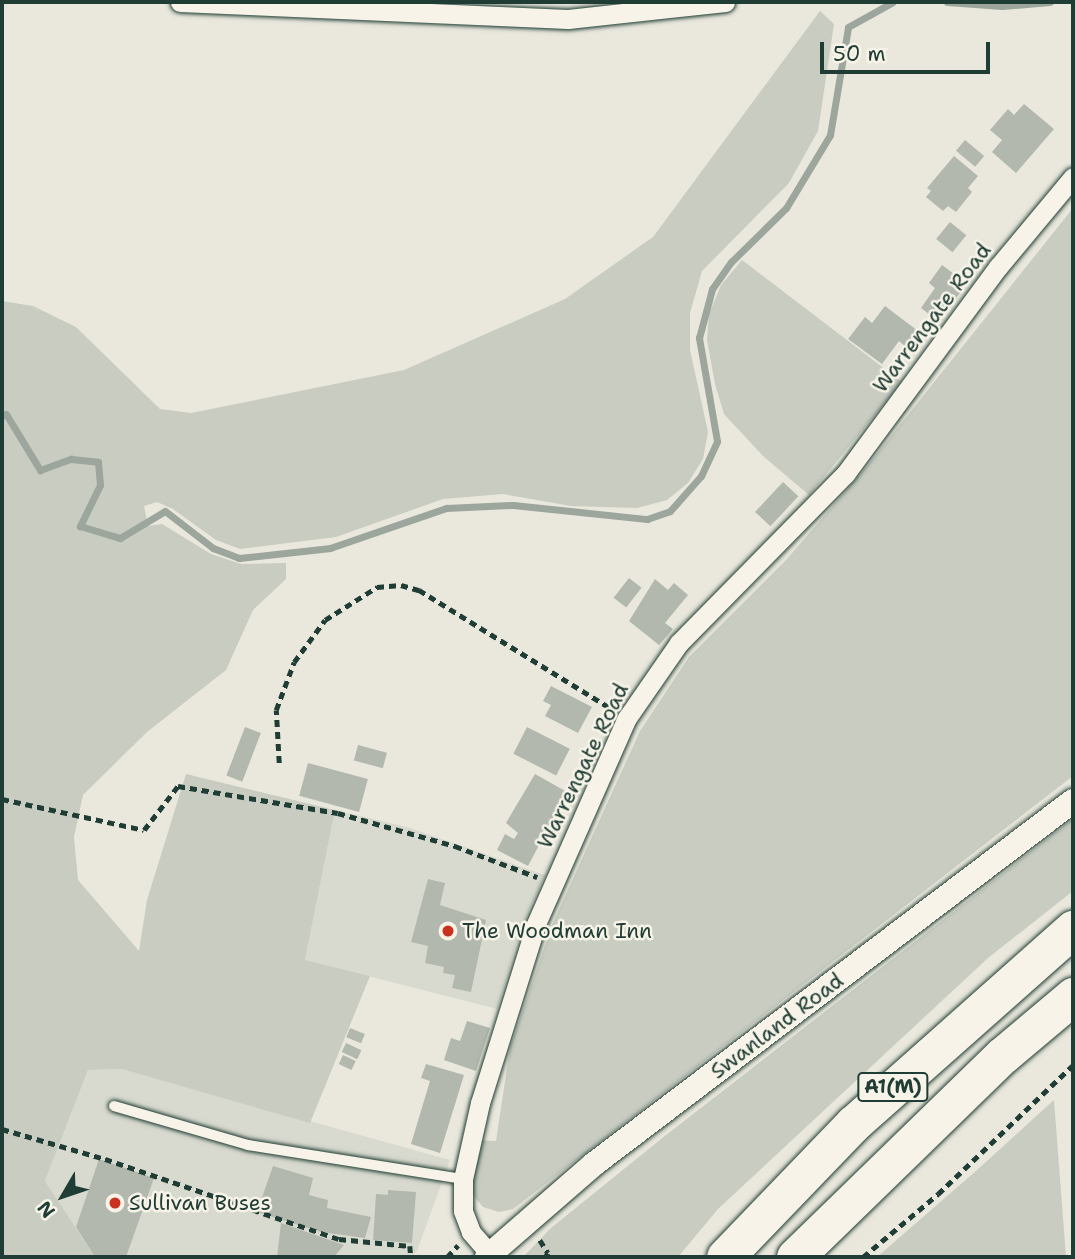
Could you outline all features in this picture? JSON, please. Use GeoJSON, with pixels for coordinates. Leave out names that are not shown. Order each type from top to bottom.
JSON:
{"type":"FeatureCollection","features":[{"type":"Feature","properties":{"kind":"highway","name":"A1(M)"},"geometry":{"type":"LineString","coordinates":[[725,1257],[853,1124],[1073,929]]}},
{"type":"Feature","properties":{"kind":"highway","name":"A1(M)"},"geometry":{"type":"LineString","coordinates":[[795,1257],[994,1064],[1073,996]]}},
{"type":"Feature","properties":{"kind":"street"},"geometry":{"type":"LineString","coordinates":[[180,2],[568,19],[725,2]]}},
{"type":"Feature","properties":{"kind":"street","name":"Warrengate Road"},"geometry":{"type":"LineString","coordinates":[[488,1256],[471,1232],[463,1210],[463,1179],[493,1055],[552,883],[627,718],[679,643],[846,473],[998,267],[1073,177]]}},
{"type":"Feature","properties":{"kind":"street","name":"Swanland Road"},"geometry":{"type":"LineString","coordinates":[[488,1256],[594,1164],[1073,801]]}},
{"type":"Feature","properties":{"kind":"lane"},"geometry":{"type":"LineString","coordinates":[[114,1106],[248,1146],[463,1179]]}},
{"type":"Feature","properties":{"kind":"path"},"geometry":{"type":"LineString","coordinates":[[279,763],[276,710],[293,662],[326,620],[377,587],[401,585],[419,590],[627,718]]}},
{"type":"Feature","properties":{"kind":"path"},"geometry":{"type":"LineString","coordinates":[[2,799],[144,830],[178,786],[338,813],[455,845],[552,883]]}},
{"type":"Feature","properties":{"kind":"path"},"geometry":{"type":"LineString","coordinates":[[863,1257],[938,1194],[1073,1065]]}},
{"type":"Feature","properties":{"kind":"path"},"geometry":{"type":"LineString","coordinates":[[2,1129],[105,1159],[339,1239],[410,1245],[411,1257]]}},
{"type":"Feature","properties":{"kind":"shaded area"},"geometry":{"type":"Polygon","coordinates":[[[820,11],[834,24],[818,131],[789,183],[702,271],[690,313],[690,350],[708,432],[703,459],[688,483],[667,500],[637,508],[571,506],[503,494],[443,499],[336,537],[240,549],[216,540],[173,509],[157,502],[144,506],[148,526],[162,524],[211,554],[241,564],[286,563],[286,579],[253,610],[226,670],[147,732],[83,795],[74,837],[78,880],[139,951],[147,900],[186,774],[335,810],[305,960],[370,976],[310,1123],[122,1069],[88,1070],[45,1181],[95,1257],[2,1257],[2,301],[33,306],[76,327],[160,409],[191,413],[404,370],[565,299],[653,237],[820,11]]]}},
{"type":"Feature","properties":{"kind":"shaded area"},"geometry":{"type":"Polygon","coordinates":[[[1073,208],[1073,776],[513,1209],[499,1212],[483,1207],[473,1195],[470,1176],[476,1140],[496,1141],[510,1048],[552,925],[640,731],[689,657],[787,559],[868,465],[1073,208]]]}},
{"type":"Feature","properties":{"kind":"shaded area"},"geometry":{"type":"Polygon","coordinates":[[[742,260],[902,382],[809,495],[763,456],[724,414],[715,384],[707,340],[709,314],[721,285],[742,260]]]}},
{"type":"Feature","properties":{"kind":"shaded area"},"geometry":{"type":"Polygon","coordinates":[[[335,810],[407,827],[545,875],[522,925],[497,1009],[305,960],[335,810]]]}},
{"type":"Feature","properties":{"kind":"shaded area"},"geometry":{"type":"Polygon","coordinates":[[[1073,819],[1073,891],[988,958],[718,1209],[678,1257],[523,1257],[551,1228],[666,1135],[1073,819]]]}},
{"type":"Feature","properties":{"kind":"shaded area"},"geometry":{"type":"Polygon","coordinates":[[[122,1069],[450,1160],[417,1251],[411,1257],[95,1257],[45,1181],[88,1070],[122,1069]]]}},
{"type":"Feature","properties":{"kind":"shaded area"},"geometry":{"type":"Polygon","coordinates":[[[1054,1100],[1066,1257],[877,1257],[977,1170],[1054,1100]]]}},
{"type":"Feature","properties":{"kind":"building"},"geometry":{"type":"Polygon","coordinates":[[[1024,104],[1054,129],[1016,173],[992,152],[1002,140],[990,130],[1008,109],[1014,115],[1024,104]]]}},
{"type":"Feature","properties":{"kind":"building"},"geometry":{"type":"Polygon","coordinates":[[[965,140],[984,156],[975,167],[956,151],[965,140]]]}},
{"type":"Feature","properties":{"kind":"building"},"geometry":{"type":"Polygon","coordinates":[[[954,156],[978,176],[968,188],[972,192],[956,212],[948,206],[943,211],[926,197],[931,191],[927,188],[954,156]]]}},
{"type":"Feature","properties":{"kind":"building"},"geometry":{"type":"Polygon","coordinates":[[[950,222],[966,235],[952,252],[936,239],[950,222]]]}},
{"type":"Feature","properties":{"kind":"building"},"geometry":{"type":"Polygon","coordinates":[[[942,265],[961,279],[956,285],[962,290],[946,312],[941,309],[934,318],[921,308],[935,288],[929,283],[942,265]]]}},
{"type":"Feature","properties":{"kind":"building"},"geometry":{"type":"Polygon","coordinates":[[[885,306],[918,331],[906,347],[899,341],[882,364],[848,339],[865,317],[872,323],[885,306]]]}},
{"type":"Feature","properties":{"kind":"building"},"geometry":{"type":"Polygon","coordinates":[[[783,482],[798,496],[770,526],[755,512],[783,482]]]}},
{"type":"Feature","properties":{"kind":"building"},"geometry":{"type":"Polygon","coordinates":[[[629,578],[642,588],[626,608],[614,598],[629,578]]]}},
{"type":"Feature","properties":{"kind":"building"},"geometry":{"type":"Polygon","coordinates":[[[655,579],[668,590],[674,583],[688,595],[665,623],[673,629],[659,645],[629,621],[655,579]]]}},
{"type":"Feature","properties":{"kind":"building"},"geometry":{"type":"Polygon","coordinates":[[[551,686],[592,707],[578,733],[545,716],[551,705],[543,701],[551,686]]]}},
{"type":"Feature","properties":{"kind":"building"},"geometry":{"type":"Polygon","coordinates":[[[245,727],[261,733],[242,782],[226,776],[245,727]]]}},
{"type":"Feature","properties":{"kind":"building"},"geometry":{"type":"Polygon","coordinates":[[[527,727],[570,749],[556,776],[513,754],[527,727]]]}},
{"type":"Feature","properties":{"kind":"building"},"geometry":{"type":"Polygon","coordinates":[[[358,745],[387,753],[383,768],[354,760],[358,745]]]}},
{"type":"Feature","properties":{"kind":"building"},"geometry":{"type":"Polygon","coordinates":[[[308,763],[368,779],[359,812],[299,796],[308,763]]]}},
{"type":"Feature","properties":{"kind":"building"},"geometry":{"type":"Polygon","coordinates":[[[535,774],[567,792],[528,866],[497,850],[505,834],[514,839],[518,833],[506,823],[535,774]]]}},
{"type":"Feature","properties":{"kind":"building","name":"The Woodman Inn"},"geometry":{"type":"Polygon","coordinates":[[[428,879],[445,883],[440,905],[486,920],[471,992],[452,988],[455,975],[443,973],[444,967],[425,963],[428,946],[411,942],[428,879]]]}},
{"type":"Feature","properties":{"kind":"building"},"geometry":{"type":"Polygon","coordinates":[[[467,1021],[490,1028],[476,1071],[444,1060],[451,1038],[460,1041],[467,1021]]]}},
{"type":"Feature","properties":{"kind":"building"},"geometry":{"type":"Polygon","coordinates":[[[350,1028],[365,1034],[361,1043],[346,1037],[350,1028]]]}},
{"type":"Feature","properties":{"kind":"building"},"geometry":{"type":"Polygon","coordinates":[[[346,1043],[361,1050],[357,1059],[342,1052],[346,1043]]]}},
{"type":"Feature","properties":{"kind":"building"},"geometry":{"type":"Polygon","coordinates":[[[343,1055],[356,1061],[351,1070],[339,1064],[343,1055]]]}},
{"type":"Feature","properties":{"kind":"building"},"geometry":{"type":"Polygon","coordinates":[[[426,1064],[464,1075],[440,1153],[411,1144],[430,1081],[421,1078],[426,1064]]]}},
{"type":"Feature","properties":{"kind":"building","name":"Sullivan Buses"},"geometry":{"type":"Polygon","coordinates":[[[99,1159],[154,1178],[126,1257],[95,1257],[76,1227],[99,1159]]]}},
{"type":"Feature","properties":{"kind":"building"},"geometry":{"type":"Polygon","coordinates":[[[273,1166],[313,1178],[309,1195],[328,1200],[327,1208],[371,1217],[365,1238],[321,1232],[257,1212],[273,1166]]]}},
{"type":"Feature","properties":{"kind":"building"},"geometry":{"type":"Polygon","coordinates":[[[388,1190],[416,1192],[412,1243],[373,1240],[376,1194],[388,1195],[388,1190]]]}},
{"type":"Feature","properties":{"kind":"building"},"geometry":{"type":"Polygon","coordinates":[[[281,1223],[344,1245],[334,1257],[277,1257],[281,1223]]]}},
{"type":"Feature","properties":{"kind":"waterway"},"geometry":{"type":"LineString","coordinates":[[2,416],[6,414],[40,470],[71,459],[98,462],[100,485],[80,526],[120,538],[165,511],[213,548],[239,558],[330,548],[446,508],[513,505],[647,519],[670,511],[701,476],[717,441],[699,338],[712,289],[731,262],[786,208],[830,135],[848,27],[893,2]]}},
{"type":"Feature","properties":{"kind":"waterway"},"geometry":{"type":"LineString","coordinates":[[947,2],[1002,6],[1050,2]]}},
{"type":"Feature","properties":{"kind":"place","name":"The Woodman Inn"},"geometry":{"type":"Point","coordinates":[448,931]}},
{"type":"Feature","properties":{"kind":"place","name":"Sullivan Buses"},"geometry":{"type":"Point","coordinates":[115,1203]}}]}
